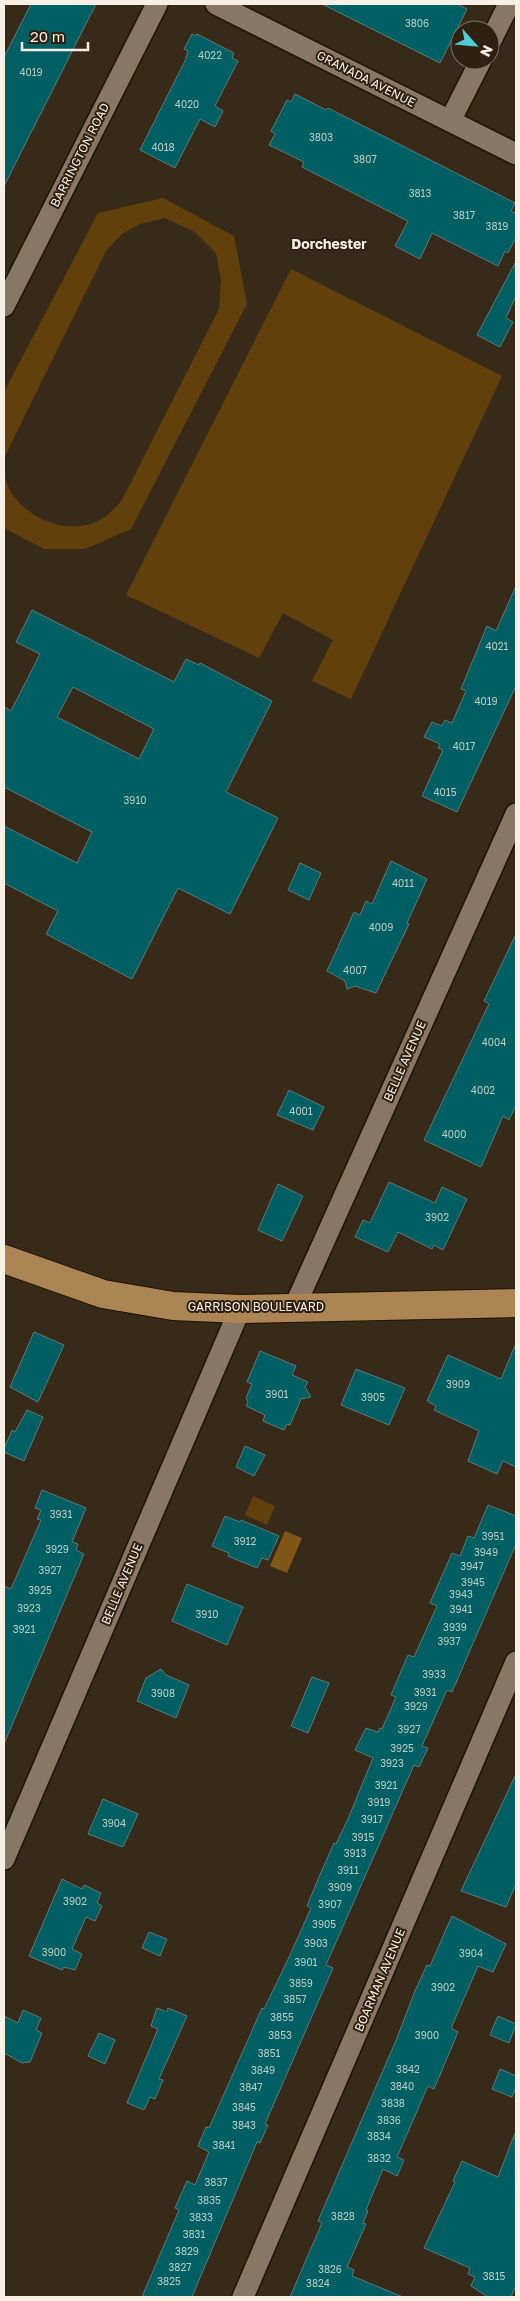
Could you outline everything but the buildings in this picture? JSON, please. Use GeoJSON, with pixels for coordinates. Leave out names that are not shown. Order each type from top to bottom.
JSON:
{"type":"FeatureCollection","features":[{"type":"Feature","properties":{"kind":"main road","name":"GARRISON BOULEVARD"},"geometry":{"type":"LineString","coordinates":[[4,1259],[74,1285],[130,1300],[173,1306],[240,1309],[516,1303]]}},
{"type":"Feature","properties":{"kind":"street","name":"BARRINGTON ROAD"},"geometry":{"type":"LineString","coordinates":[[4,306],[157,4]]}},
{"type":"Feature","properties":{"kind":"street","name":"GRANADA AVENUE"},"geometry":{"type":"LineString","coordinates":[[216,4],[516,154]]}},
{"type":"Feature","properties":{"kind":"street"},"geometry":{"type":"LineString","coordinates":[[500,22],[509,4]]}},
{"type":"Feature","properties":{"kind":"street"},"geometry":{"type":"LineString","coordinates":[[450,121],[476,70]]}},
{"type":"Feature","properties":{"kind":"street","name":"BELLE AVENUE"},"geometry":{"type":"LineString","coordinates":[[294,1308],[516,814]]}},
{"type":"Feature","properties":{"kind":"street","name":"BELLE AVENUE"},"geometry":{"type":"LineString","coordinates":[[4,1859],[240,1309]]}},
{"type":"Feature","properties":{"kind":"street","name":"BOARMAN AVENUE"},"geometry":{"type":"LineString","coordinates":[[243,2297],[516,1662]]}},
{"type":"Feature","properties":{"kind":"shaded area"},"geometry":{"type":"Polygon","coordinates":[[[163,198],[234,236],[247,304],[131,529],[85,549],[44,549],[4,528],[4,469],[6,482],[14,497],[36,516],[64,526],[92,523],[105,517],[122,500],[219,309],[221,279],[216,253],[195,232],[165,218],[140,224],[122,234],[106,251],[4,458],[4,392],[98,213],[163,198]]]}},
{"type":"Feature","properties":{"kind":"shaded area"},"geometry":{"type":"Polygon","coordinates":[[[291,269],[502,376],[351,699],[312,681],[333,640],[283,613],[259,658],[126,595],[291,269]]]}},
{"type":"Feature","properties":{"kind":"shaded area"},"geometry":{"type":"Polygon","coordinates":[[[253,1496],[275,1506],[267,1525],[245,1515],[253,1496]]]}},
{"type":"Feature","properties":{"kind":"shaded area"},"geometry":{"type":"Polygon","coordinates":[[[285,1531],[302,1538],[287,1573],[270,1566],[285,1531]]]}},
{"type":"Feature","properties":{"kind":"district","name":"Dorchester"},"geometry":{"type":"Point","coordinates":[329,244]}}]}
